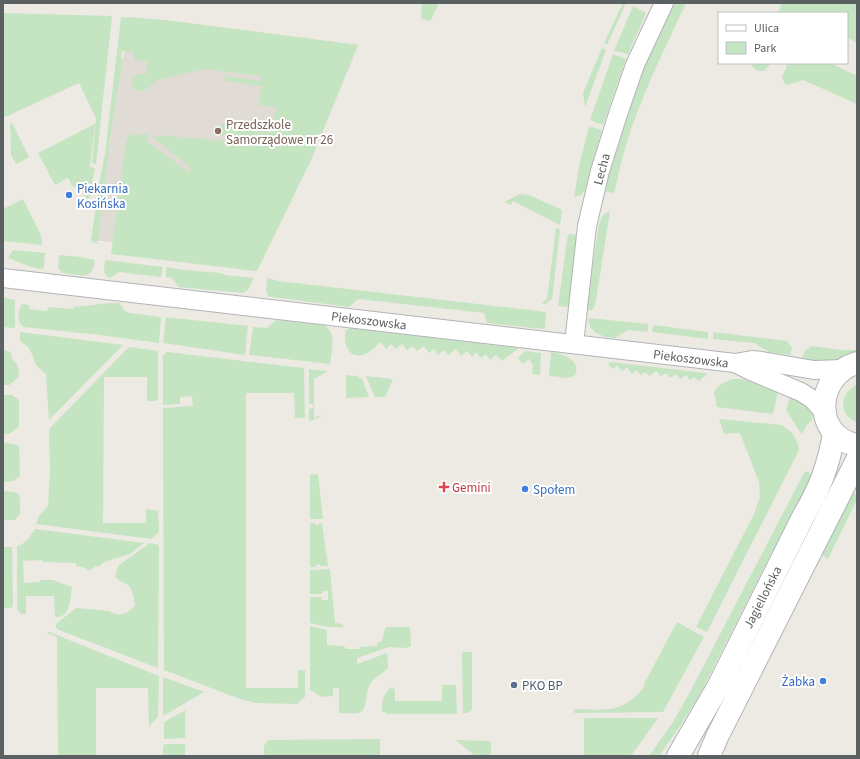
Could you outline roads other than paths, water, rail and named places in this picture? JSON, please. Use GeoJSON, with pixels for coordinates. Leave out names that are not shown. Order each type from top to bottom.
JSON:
{"type":"FeatureCollection","features":[{"type":"Feature","properties":{"kind":"street","name":"Lecha"},"geometry":{"type":"LineString","coordinates":[[574,344],[587,226],[600,171],[615,121],[635,65],[664,3]]}},
{"type":"Feature","properties":{"kind":"street","name":"Piekoszowska"},"geometry":{"type":"LineString","coordinates":[[3,278],[735,363],[762,360],[814,370],[850,366]]}},
{"type":"Feature","properties":{"kind":"street","name":"Piekoszowska"},"geometry":{"type":"LineString","coordinates":[[735,363],[802,392],[812,399],[824,412]]}},
{"type":"Feature","properties":{"kind":"street"},"geometry":{"type":"LineString","coordinates":[[850,366],[833,378],[827,388],[824,398],[824,412],[828,424],[834,434],[842,440],[857,445]]}},
{"type":"Feature","properties":{"kind":"street","name":"Jagiellońska"},"geometry":{"type":"LineString","coordinates":[[678,756],[718,687],[802,517],[815,496],[825,474],[834,434]]}},
{"type":"Feature","properties":{"kind":"street","name":"Jagiellońska"},"geometry":{"type":"LineString","coordinates":[[709,756],[717,737],[857,460]]}},
{"type":"Feature","properties":{"kind":"place","name":"Przedszkole Samorządowe nr 26"},"geometry":{"type":"Point","coordinates":[218,131]}},
{"type":"Feature","properties":{"kind":"place","name":"Piekarnia Kosińska"},"geometry":{"type":"Point","coordinates":[69,195]}},
{"type":"Feature","properties":{"kind":"place","name":"Gemini"},"geometry":{"type":"Point","coordinates":[444,487]}},
{"type":"Feature","properties":{"kind":"place","name":"Społem"},"geometry":{"type":"Point","coordinates":[525,489]}},
{"type":"Feature","properties":{"kind":"place","name":"Żabka"},"geometry":{"type":"Point","coordinates":[823,681]}},
{"type":"Feature","properties":{"kind":"place","name":"PKO BP"},"geometry":{"type":"Point","coordinates":[514,685]}}]}
